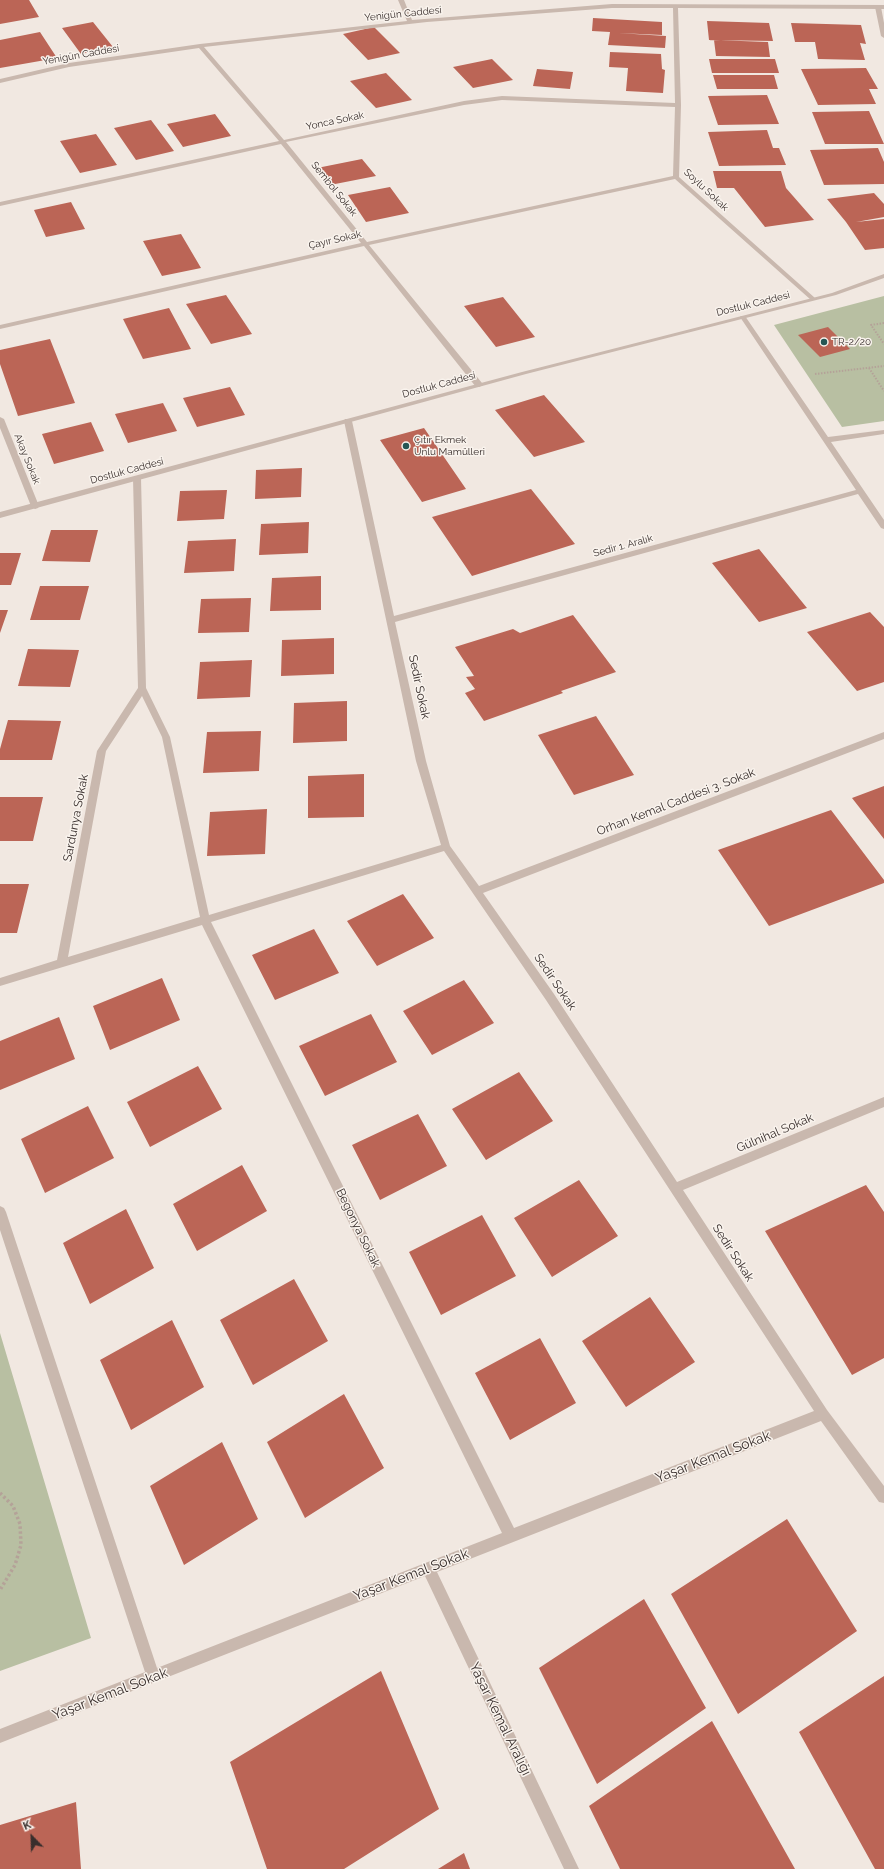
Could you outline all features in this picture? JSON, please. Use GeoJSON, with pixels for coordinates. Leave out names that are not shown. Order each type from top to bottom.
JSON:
{"type":"FeatureCollection","features":[{"type":"Feature","properties":{"kind":"street"},"geometry":{"type":"LineString","coordinates":[[401,0],[410,22]]}},
{"type":"Feature","properties":{"kind":"street"},"geometry":{"type":"LineString","coordinates":[[765,0],[770,7]]}},
{"type":"Feature","properties":{"kind":"street","name":"Yenigün Caddesi"},"geometry":{"type":"LineString","coordinates":[[0,81],[69,65],[200,46],[410,22],[612,6],[884,7]]}},
{"type":"Feature","properties":{"kind":"street","name":"Soylu Sokak"},"geometry":{"type":"LineString","coordinates":[[675,6],[678,105],[676,177],[813,299]]}},
{"type":"Feature","properties":{"kind":"street"},"geometry":{"type":"LineString","coordinates":[[878,7],[884,36]]}},
{"type":"Feature","properties":{"kind":"street","name":"Sembol Sokak"},"geometry":{"type":"LineString","coordinates":[[200,46],[283,142],[479,385]]}},
{"type":"Feature","properties":{"kind":"street","name":"Yonca Sokak"},"geometry":{"type":"LineString","coordinates":[[0,204],[158,168],[464,103],[502,98],[678,105]]}},
{"type":"Feature","properties":{"kind":"street","name":"Çayır Sokak"},"geometry":{"type":"LineString","coordinates":[[0,327],[365,244],[676,177]]}},
{"type":"Feature","properties":{"kind":"street","name":"Dostluk Caddesi"},"geometry":{"type":"LineString","coordinates":[[0,515],[479,385],[834,294],[884,276]]}},
{"type":"Feature","properties":{"kind":"street"},"geometry":{"type":"LineString","coordinates":[[743,317],[884,526]]}},
{"type":"Feature","properties":{"kind":"street","name":"Akay Sokak"},"geometry":{"type":"LineString","coordinates":[[0,420],[35,506]]}},
{"type":"Feature","properties":{"kind":"street","name":"Sedir Sokak"},"geometry":{"type":"LineString","coordinates":[[348,421],[421,761],[446,848],[550,997],[823,1414],[884,1497]]}},
{"type":"Feature","properties":{"kind":"street"},"geometry":{"type":"LineString","coordinates":[[826,440],[884,432]]}},
{"type":"Feature","properties":{"kind":"street"},"geometry":{"type":"LineString","coordinates":[[137,478],[142,688],[166,737],[205,920]]}},
{"type":"Feature","properties":{"kind":"street","name":"Sedir 1. Aralık"},"geometry":{"type":"LineString","coordinates":[[391,620],[860,491]]}},
{"type":"Feature","properties":{"kind":"street","name":"Sardunya Sokak"},"geometry":{"type":"LineString","coordinates":[[62,963],[102,751],[142,688]]}},
{"type":"Feature","properties":{"kind":"street","name":"Orhan Kemal Caddesi 3. Sokak"},"geometry":{"type":"LineString","coordinates":[[477,891],[884,735]]}},
{"type":"Feature","properties":{"kind":"street"},"geometry":{"type":"LineString","coordinates":[[0,982],[446,848]]}},
{"type":"Feature","properties":{"kind":"street","name":"Begonya Sokak"},"geometry":{"type":"LineString","coordinates":[[205,920],[511,1536]]}},
{"type":"Feature","properties":{"kind":"street","name":"Gülnihal Sokak"},"geometry":{"type":"LineString","coordinates":[[675,1188],[884,1102]]}},
{"type":"Feature","properties":{"kind":"street"},"geometry":{"type":"LineString","coordinates":[[0,1212],[153,1677]]}},
{"type":"Feature","properties":{"kind":"street","name":"Yaşar Kemal Sokak"},"geometry":{"type":"LineString","coordinates":[[0,1736],[823,1414]]}},
{"type":"Feature","properties":{"kind":"street","name":"Yaşar Kemal Aralığı"},"geometry":{"type":"LineString","coordinates":[[428,1568],[572,1869]]}},
{"type":"Feature","properties":{"kind":"path"},"geometry":{"type":"LineString","coordinates":[[884,323],[871,325],[884,344]]}},
{"type":"Feature","properties":{"kind":"path"},"geometry":{"type":"LineString","coordinates":[[784,378],[884,366]]}},
{"type":"Feature","properties":{"kind":"path"},"geometry":{"type":"LineString","coordinates":[[868,368],[884,391]]}},
{"type":"Feature","properties":{"kind":"path"},"geometry":{"type":"LineString","coordinates":[[0,1493],[13,1506],[20,1524],[21,1545],[15,1566],[0,1590]]}},
{"type":"Feature","properties":{"kind":"green space"},"geometry":{"type":"Polygon","coordinates":[[[884,296],[884,421],[842,427],[774,325],[884,296]]]}},
{"type":"Feature","properties":{"kind":"green space"},"geometry":{"type":"Polygon","coordinates":[[[0,1333],[91,1638],[0,1671],[0,1333]]]}},
{"type":"Feature","properties":{"kind":"building"},"geometry":{"type":"Polygon","coordinates":[[[0,0],[29,0],[39,17],[0,24],[0,0]]]}},
{"type":"Feature","properties":{"kind":"building"},"geometry":{"type":"Polygon","coordinates":[[[593,18],[662,22],[662,35],[618,33],[666,36],[665,48],[608,45],[610,32],[592,31],[593,18]]]}},
{"type":"Feature","properties":{"kind":"building"},"geometry":{"type":"Polygon","coordinates":[[[707,21],[769,23],[773,41],[709,40],[707,21]]]}},
{"type":"Feature","properties":{"kind":"building"},"geometry":{"type":"Polygon","coordinates":[[[93,22],[113,47],[81,54],[62,28],[93,22]]]}},
{"type":"Feature","properties":{"kind":"building"},"geometry":{"type":"Polygon","coordinates":[[[791,23],[861,25],[866,44],[860,43],[865,60],[818,59],[815,42],[795,42],[791,23]]]}},
{"type":"Feature","properties":{"kind":"building"},"geometry":{"type":"Polygon","coordinates":[[[374,27],[400,53],[368,60],[343,34],[374,27]]]}},
{"type":"Feature","properties":{"kind":"building"},"geometry":{"type":"Polygon","coordinates":[[[40,32],[57,58],[0,68],[0,40],[40,32]]]}},
{"type":"Feature","properties":{"kind":"building"},"geometry":{"type":"Polygon","coordinates":[[[714,40],[768,42],[770,57],[716,56],[714,40]]]}},
{"type":"Feature","properties":{"kind":"building"},"geometry":{"type":"Polygon","coordinates":[[[610,52],[661,54],[662,69],[665,70],[663,93],[626,91],[628,68],[609,67],[610,52]]]}},
{"type":"Feature","properties":{"kind":"building"},"geometry":{"type":"Polygon","coordinates":[[[492,59],[513,80],[473,88],[453,67],[492,59]]]}},
{"type":"Feature","properties":{"kind":"building"},"geometry":{"type":"Polygon","coordinates":[[[709,59],[775,59],[779,73],[712,73],[709,59]]]}},
{"type":"Feature","properties":{"kind":"building"},"geometry":{"type":"Polygon","coordinates":[[[866,68],[878,89],[869,89],[876,104],[818,105],[801,69],[866,68]]]}},
{"type":"Feature","properties":{"kind":"building"},"geometry":{"type":"Polygon","coordinates":[[[537,69],[573,72],[570,89],[533,86],[537,69]]]}},
{"type":"Feature","properties":{"kind":"building"},"geometry":{"type":"Polygon","coordinates":[[[386,73],[412,100],[376,108],[350,81],[386,73]]]}},
{"type":"Feature","properties":{"kind":"building"},"geometry":{"type":"Polygon","coordinates":[[[713,75],[774,75],[778,89],[717,89],[713,75]]]}},
{"type":"Feature","properties":{"kind":"building"},"geometry":{"type":"Polygon","coordinates":[[[767,95],[779,124],[718,125],[708,96],[767,95]]]}},
{"type":"Feature","properties":{"kind":"building"},"geometry":{"type":"Polygon","coordinates":[[[869,111],[884,144],[825,144],[812,112],[869,111]]]}},
{"type":"Feature","properties":{"kind":"building"},"geometry":{"type":"Polygon","coordinates":[[[215,114],[231,136],[183,147],[167,124],[215,114]]]}},
{"type":"Feature","properties":{"kind":"building"},"geometry":{"type":"Polygon","coordinates":[[[151,120],[174,151],[136,160],[114,128],[151,120]]]}},
{"type":"Feature","properties":{"kind":"building"},"geometry":{"type":"Polygon","coordinates":[[[767,130],[773,148],[779,148],[786,165],[719,166],[708,132],[767,130]]]}},
{"type":"Feature","properties":{"kind":"building"},"geometry":{"type":"Polygon","coordinates":[[[96,134],[117,165],[80,173],[60,141],[96,134]]]}},
{"type":"Feature","properties":{"kind":"building"},"geometry":{"type":"Polygon","coordinates":[[[878,148],[884,162],[884,184],[824,185],[810,150],[878,148]]]}},
{"type":"Feature","properties":{"kind":"building"},"geometry":{"type":"Polygon","coordinates":[[[362,159],[376,176],[330,185],[317,168],[362,159]]]}},
{"type":"Feature","properties":{"kind":"building"},"geometry":{"type":"Polygon","coordinates":[[[713,171],[781,171],[786,188],[814,220],[765,227],[734,188],[717,188],[713,171]]]}},
{"type":"Feature","properties":{"kind":"building"},"geometry":{"type":"Polygon","coordinates":[[[390,187],[409,213],[366,222],[348,195],[390,187]]]}},
{"type":"Feature","properties":{"kind":"building"},"geometry":{"type":"Polygon","coordinates":[[[874,193],[884,204],[884,217],[856,222],[884,219],[884,248],[865,250],[846,222],[827,199],[874,193]]]}},
{"type":"Feature","properties":{"kind":"building"},"geometry":{"type":"Polygon","coordinates":[[[71,202],[85,229],[46,237],[34,210],[71,202]]]}},
{"type":"Feature","properties":{"kind":"building"},"geometry":{"type":"Polygon","coordinates":[[[181,234],[201,268],[162,276],[143,241],[181,234]]]}},
{"type":"Feature","properties":{"kind":"building"},"geometry":{"type":"Polygon","coordinates":[[[226,295],[252,334],[211,344],[186,304],[226,295]]]}},
{"type":"Feature","properties":{"kind":"building"},"geometry":{"type":"Polygon","coordinates":[[[503,297],[535,337],[496,347],[464,306],[503,297]]]}},
{"type":"Feature","properties":{"kind":"building"},"geometry":{"type":"Polygon","coordinates":[[[169,308],[191,349],[143,359],[123,319],[169,308]]]}},
{"type":"Feature","properties":{"kind":"building","name":"TR-2/20"},"geometry":{"type":"Polygon","coordinates":[[[828,327],[850,349],[820,357],[798,335],[828,327]]]}},
{"type":"Feature","properties":{"kind":"building"},"geometry":{"type":"Polygon","coordinates":[[[50,339],[75,403],[18,416],[0,364],[0,350],[50,339]]]}},
{"type":"Feature","properties":{"kind":"building"},"geometry":{"type":"Polygon","coordinates":[[[230,387],[245,415],[197,427],[183,398],[230,387]]]}},
{"type":"Feature","properties":{"kind":"building"},"geometry":{"type":"Polygon","coordinates":[[[544,395],[585,442],[534,457],[495,410],[544,395]]]}},
{"type":"Feature","properties":{"kind":"building"},"geometry":{"type":"Polygon","coordinates":[[[163,403],[177,431],[128,443],[115,414],[163,403]]]}},
{"type":"Feature","properties":{"kind":"building"},"geometry":{"type":"Polygon","coordinates":[[[91,422],[104,451],[54,464],[42,434],[91,422]]]}},
{"type":"Feature","properties":{"kind":"building"},"geometry":{"type":"Polygon","coordinates":[[[424,428],[466,489],[422,502],[380,440],[424,428]]]}},
{"type":"Feature","properties":{"kind":"building"},"geometry":{"type":"Polygon","coordinates":[[[302,468],[301,497],[255,499],[256,470],[302,468]]]}},
{"type":"Feature","properties":{"kind":"building"},"geometry":{"type":"Polygon","coordinates":[[[531,489],[575,544],[472,576],[432,517],[531,489]]]}},
{"type":"Feature","properties":{"kind":"building"},"geometry":{"type":"Polygon","coordinates":[[[227,490],[224,519],[177,521],[180,491],[227,490]]]}},
{"type":"Feature","properties":{"kind":"building"},"geometry":{"type":"Polygon","coordinates":[[[309,522],[308,553],[259,555],[261,524],[309,522]]]}},
{"type":"Feature","properties":{"kind":"building"},"geometry":{"type":"Polygon","coordinates":[[[51,530],[98,530],[90,562],[42,561],[51,530]]]}},
{"type":"Feature","properties":{"kind":"building"},"geometry":{"type":"Polygon","coordinates":[[[236,539],[234,571],[184,573],[188,541],[236,539]]]}},
{"type":"Feature","properties":{"kind":"building"},"geometry":{"type":"Polygon","coordinates":[[[759,549],[807,608],[759,622],[712,563],[759,549]]]}},
{"type":"Feature","properties":{"kind":"building"},"geometry":{"type":"Polygon","coordinates":[[[0,553],[21,553],[11,585],[0,585],[0,553]]]}},
{"type":"Feature","properties":{"kind":"building"},"geometry":{"type":"Polygon","coordinates":[[[321,576],[321,610],[270,611],[272,578],[321,576]]]}},
{"type":"Feature","properties":{"kind":"building"},"geometry":{"type":"Polygon","coordinates":[[[40,586],[89,586],[80,620],[30,620],[40,586]]]}},
{"type":"Feature","properties":{"kind":"building"},"geometry":{"type":"Polygon","coordinates":[[[251,598],[249,632],[198,633],[201,599],[251,598]]]}},
{"type":"Feature","properties":{"kind":"building"},"geometry":{"type":"Polygon","coordinates":[[[0,610],[8,610],[0,633],[0,610]]]}},
{"type":"Feature","properties":{"kind":"building"},"geometry":{"type":"Polygon","coordinates":[[[870,612],[884,627],[884,682],[857,691],[807,632],[870,612]]]}},
{"type":"Feature","properties":{"kind":"building"},"geometry":{"type":"Polygon","coordinates":[[[573,615],[616,672],[561,691],[563,693],[484,721],[465,693],[475,689],[466,677],[474,676],[455,647],[513,629],[520,633],[573,615]]]}},
{"type":"Feature","properties":{"kind":"building"},"geometry":{"type":"Polygon","coordinates":[[[334,638],[334,674],[281,676],[282,640],[334,638]]]}},
{"type":"Feature","properties":{"kind":"building"},"geometry":{"type":"Polygon","coordinates":[[[28,649],[79,650],[70,687],[18,686],[28,649]]]}},
{"type":"Feature","properties":{"kind":"building"},"geometry":{"type":"Polygon","coordinates":[[[252,660],[250,697],[197,699],[200,662],[252,660]]]}},
{"type":"Feature","properties":{"kind":"building"},"geometry":{"type":"Polygon","coordinates":[[[347,701],[347,741],[293,743],[294,703],[347,701]]]}},
{"type":"Feature","properties":{"kind":"building"},"geometry":{"type":"Polygon","coordinates":[[[596,716],[634,775],[574,795],[538,735],[596,716]]]}},
{"type":"Feature","properties":{"kind":"building"},"geometry":{"type":"Polygon","coordinates":[[[8,720],[61,721],[52,760],[0,760],[0,749],[8,720]]]}},
{"type":"Feature","properties":{"kind":"building"},"geometry":{"type":"Polygon","coordinates":[[[261,731],[259,771],[203,773],[207,732],[261,731]]]}},
{"type":"Feature","properties":{"kind":"building"},"geometry":{"type":"Polygon","coordinates":[[[364,774],[364,817],[308,818],[308,776],[364,774]]]}},
{"type":"Feature","properties":{"kind":"building"},"geometry":{"type":"Polygon","coordinates":[[[884,786],[884,839],[852,798],[884,786]]]}},
{"type":"Feature","properties":{"kind":"building"},"geometry":{"type":"Polygon","coordinates":[[[0,797],[43,797],[33,841],[0,841],[0,797]]]}},
{"type":"Feature","properties":{"kind":"building"},"geometry":{"type":"Polygon","coordinates":[[[267,809],[265,854],[207,856],[210,812],[267,809]]]}},
{"type":"Feature","properties":{"kind":"building"},"geometry":{"type":"Polygon","coordinates":[[[831,810],[884,880],[884,883],[769,926],[718,850],[831,810]]]}},
{"type":"Feature","properties":{"kind":"building"},"geometry":{"type":"Polygon","coordinates":[[[0,884],[29,884],[17,933],[0,933],[0,884]]]}},
{"type":"Feature","properties":{"kind":"building"},"geometry":{"type":"Polygon","coordinates":[[[403,894],[434,938],[377,966],[347,921],[403,894]]]}},
{"type":"Feature","properties":{"kind":"building"},"geometry":{"type":"Polygon","coordinates":[[[314,929],[339,973],[275,1000],[252,955],[314,929]]]}},
{"type":"Feature","properties":{"kind":"building"},"geometry":{"type":"Polygon","coordinates":[[[162,978],[180,1020],[110,1050],[93,1006],[162,978]]]}},
{"type":"Feature","properties":{"kind":"building"},"geometry":{"type":"Polygon","coordinates":[[[464,980],[494,1023],[432,1055],[403,1011],[464,980]]]}},
{"type":"Feature","properties":{"kind":"building"},"geometry":{"type":"Polygon","coordinates":[[[371,1014],[397,1062],[325,1096],[299,1046],[371,1014]]]}},
{"type":"Feature","properties":{"kind":"building"},"geometry":{"type":"Polygon","coordinates":[[[59,1017],[75,1059],[0,1090],[0,1041],[59,1017]]]}},
{"type":"Feature","properties":{"kind":"building"},"geometry":{"type":"Polygon","coordinates":[[[198,1066],[222,1109],[150,1147],[127,1102],[198,1066]]]}},
{"type":"Feature","properties":{"kind":"building"},"geometry":{"type":"Polygon","coordinates":[[[519,1072],[553,1121],[486,1160],[452,1109],[519,1072]]]}},
{"type":"Feature","properties":{"kind":"building"},"geometry":{"type":"Polygon","coordinates":[[[88,1106],[114,1158],[45,1193],[21,1139],[88,1106]]]}},
{"type":"Feature","properties":{"kind":"building"},"geometry":{"type":"Polygon","coordinates":[[[418,1114],[447,1166],[380,1200],[352,1145],[418,1114]]]}},
{"type":"Feature","properties":{"kind":"building"},"geometry":{"type":"Polygon","coordinates":[[[242,1165],[267,1211],[197,1251],[173,1204],[242,1165]]]}},
{"type":"Feature","properties":{"kind":"building"},"geometry":{"type":"Polygon","coordinates":[[[579,1180],[618,1236],[552,1277],[514,1218],[579,1180]]]}},
{"type":"Feature","properties":{"kind":"building"},"geometry":{"type":"Polygon","coordinates":[[[866,1185],[884,1212],[884,1358],[852,1375],[765,1231],[866,1185]]]}},
{"type":"Feature","properties":{"kind":"building"},"geometry":{"type":"Polygon","coordinates":[[[126,1209],[154,1268],[90,1304],[63,1243],[126,1209]]]}},
{"type":"Feature","properties":{"kind":"building"},"geometry":{"type":"Polygon","coordinates":[[[482,1215],[516,1276],[441,1315],[409,1252],[482,1215]]]}},
{"type":"Feature","properties":{"kind":"building"},"geometry":{"type":"Polygon","coordinates":[[[294,1279],[328,1341],[253,1385],[220,1320],[294,1279]]]}},
{"type":"Feature","properties":{"kind":"building"},"geometry":{"type":"Polygon","coordinates":[[[650,1297],[695,1362],[626,1407],[582,1341],[650,1297]]]}},
{"type":"Feature","properties":{"kind":"building"},"geometry":{"type":"Polygon","coordinates":[[[172,1320],[204,1387],[131,1430],[100,1360],[172,1320]]]}},
{"type":"Feature","properties":{"kind":"building"},"geometry":{"type":"Polygon","coordinates":[[[540,1338],[576,1403],[510,1440],[475,1373],[540,1338]]]}},
{"type":"Feature","properties":{"kind":"building"},"geometry":{"type":"Polygon","coordinates":[[[344,1394],[384,1468],[305,1518],[267,1442],[344,1394]]]}},
{"type":"Feature","properties":{"kind":"building"},"geometry":{"type":"Polygon","coordinates":[[[222,1442],[258,1519],[184,1565],[150,1486],[222,1442]]]}},
{"type":"Feature","properties":{"kind":"building"},"geometry":{"type":"Polygon","coordinates":[[[787,1519],[857,1631],[738,1714],[671,1594],[787,1519]]]}},
{"type":"Feature","properties":{"kind":"building"},"geometry":{"type":"Polygon","coordinates":[[[644,1599],[706,1708],[597,1784],[539,1668],[644,1599]]]}},
{"type":"Feature","properties":{"kind":"building"},"geometry":{"type":"Polygon","coordinates":[[[381,1671],[439,1809],[344,1869],[267,1869],[230,1762],[381,1671]]]}},
{"type":"Feature","properties":{"kind":"building"},"geometry":{"type":"Polygon","coordinates":[[[884,1676],[884,1869],[875,1869],[799,1732],[884,1676]]]}},
{"type":"Feature","properties":{"kind":"building"},"geometry":{"type":"Polygon","coordinates":[[[712,1721],[795,1869],[620,1869],[589,1806],[712,1721]]]}},
{"type":"Feature","properties":{"kind":"building"},"geometry":{"type":"Polygon","coordinates":[[[76,1802],[81,1869],[0,1869],[0,1825],[76,1802]]]}},
{"type":"Feature","properties":{"kind":"building"},"geometry":{"type":"Polygon","coordinates":[[[464,1853],[470,1869],[438,1869],[464,1853]]]}},
{"type":"Feature","properties":{"kind":"place","name":"TR-2/20"},"geometry":{"type":"Point","coordinates":[824,342]}},
{"type":"Feature","properties":{"kind":"place","name":"Çıtır Ekmek Unlu Mamülleri"},"geometry":{"type":"Point","coordinates":[406,446]}}]}
